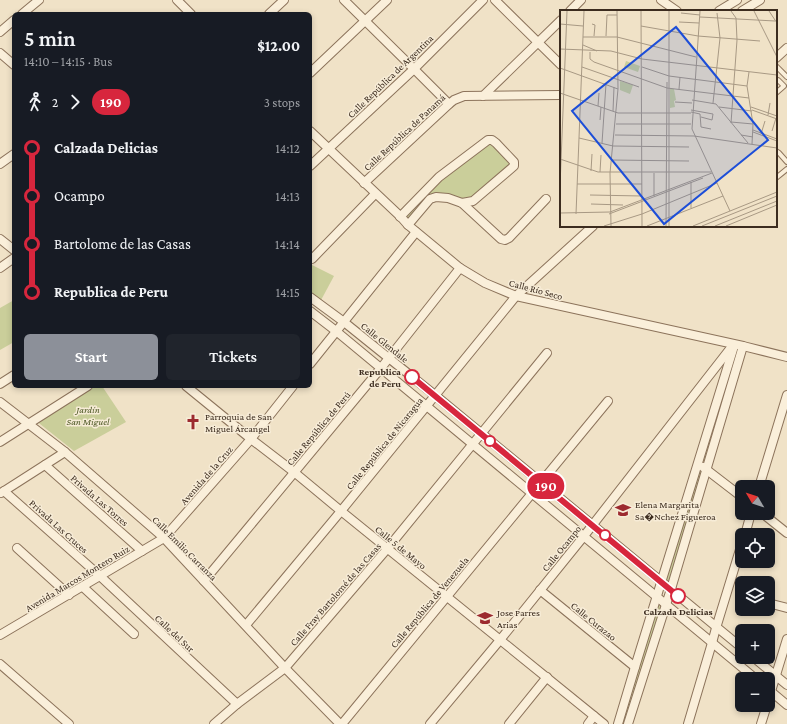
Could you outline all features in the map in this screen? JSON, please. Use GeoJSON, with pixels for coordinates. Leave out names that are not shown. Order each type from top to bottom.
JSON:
{"type":"FeatureCollection","features":[{"type":"Feature","properties":{"kind":"street"},"geometry":{"type":"LineString","coordinates":[[24,12],[39,0]]}},
{"type":"Feature","properties":{"kind":"street"},"geometry":{"type":"LineString","coordinates":[[177,0],[189,12]]}},
{"type":"Feature","properties":{"kind":"street"},"geometry":{"type":"LineString","coordinates":[[271,12],[284,0]]}},
{"type":"Feature","properties":{"kind":"street"},"geometry":{"type":"LineString","coordinates":[[344,0],[449,104]]}},
{"type":"Feature","properties":{"kind":"street"},"geometry":{"type":"LineString","coordinates":[[312,71],[387,0]]}},
{"type":"Feature","properties":{"kind":"street","name":"Calle República de Argentina"},"geometry":{"type":"LineString","coordinates":[[312,164],[414,68],[483,0]]}},
{"type":"Feature","properties":{"kind":"street"},"geometry":{"type":"LineString","coordinates":[[495,0],[560,64]]}},
{"type":"Feature","properties":{"kind":"street"},"geometry":{"type":"LineString","coordinates":[[571,10],[581,0]]}},
{"type":"Feature","properties":{"kind":"street"},"geometry":{"type":"LineString","coordinates":[[661,0],[671,9]]}},
{"type":"Feature","properties":{"kind":"street"},"geometry":{"type":"LineString","coordinates":[[743,10],[760,0]]}},
{"type":"Feature","properties":{"kind":"street"},"geometry":{"type":"LineString","coordinates":[[720,10],[734,1],[740,10]]}},
{"type":"Feature","properties":{"kind":"street"},"geometry":{"type":"LineString","coordinates":[[483,96],[560,21]]}},
{"type":"Feature","properties":{"kind":"street"},"geometry":{"type":"LineString","coordinates":[[0,32],[12,22]]}},
{"type":"Feature","properties":{"kind":"street"},"geometry":{"type":"LineString","coordinates":[[777,57],[787,48]]}},
{"type":"Feature","properties":{"kind":"street"},"geometry":{"type":"LineString","coordinates":[[0,53],[12,63]]}},
{"type":"Feature","properties":{"kind":"street","name":"Calle República de Panamá"},"geometry":{"type":"LineString","coordinates":[[364,183],[449,104],[459,97],[560,95]]}},
{"type":"Feature","properties":{"kind":"street","name":"Calle Río Seco"},"geometry":{"type":"LineString","coordinates":[[312,133],[416,232],[460,268],[485,283],[516,296],[787,357]]}},
{"type":"Feature","properties":{"kind":"street"},"geometry":{"type":"LineString","coordinates":[[408,225],[440,177],[488,140],[492,140],[514,162],[514,166],[473,201],[462,203]]}},
{"type":"Feature","properties":{"kind":"street"},"geometry":{"type":"LineString","coordinates":[[0,164],[12,155]]}},
{"type":"Feature","properties":{"kind":"street"},"geometry":{"type":"LineString","coordinates":[[312,259],[375,194]]}},
{"type":"Feature","properties":{"kind":"street"},"geometry":{"type":"LineString","coordinates":[[400,217],[427,197],[448,198],[462,203],[501,238],[506,240],[546,199]]}},
{"type":"Feature","properties":{"kind":"street","name":"Calle República de Nicaragua"},"geometry":{"type":"LineString","coordinates":[[246,625],[341,512],[516,296],[592,227]]}},
{"type":"Feature","properties":{"kind":"street"},"geometry":{"type":"LineString","coordinates":[[312,361],[416,232]]}},
{"type":"Feature","properties":{"kind":"street"},"geometry":{"type":"LineString","coordinates":[[0,239],[12,248]]}},
{"type":"Feature","properties":{"kind":"street"},"geometry":{"type":"LineString","coordinates":[[0,268],[12,259]]}},
{"type":"Feature","properties":{"kind":"street","name":"Calle República de Perú"},"geometry":{"type":"LineString","coordinates":[[204,581],[381,368],[460,268]]}},
{"type":"Feature","properties":{"kind":"street","name":"Calle Glendale"},"geometry":{"type":"LineString","coordinates":[[312,298],[344,322],[436,396],[735,643]]}},
{"type":"Feature","properties":{"kind":"street"},"geometry":{"type":"LineString","coordinates":[[312,313],[747,672]]}},
{"type":"Feature","properties":{"kind":"street"},"geometry":{"type":"LineString","coordinates":[[618,724],[734,345]]}},
{"type":"Feature","properties":{"kind":"street","name":"Calle Ocampo"},"geometry":{"type":"LineString","coordinates":[[430,724],[593,525],[734,345]]}},
{"type":"Feature","properties":{"kind":"street"},"geometry":{"type":"LineString","coordinates":[[628,724],[671,589],[743,346]]}},
{"type":"Feature","properties":{"kind":"street","name":"Calle Fray Bartolomé de las Casas"},"geometry":{"type":"LineString","coordinates":[[214,724],[237,704],[285,668],[387,549],[547,353]]}},
{"type":"Feature","properties":{"kind":"street"},"geometry":{"type":"LineString","coordinates":[[0,384],[12,376]]}},
{"type":"Feature","properties":{"kind":"street"},"geometry":{"type":"LineString","coordinates":[[0,442],[85,388]]}},
{"type":"Feature","properties":{"kind":"street","name":"Calle 5 de Mayo"},"geometry":{"type":"LineString","coordinates":[[188,388],[604,724]]}},
{"type":"Feature","properties":{"kind":"street","name":"Avenida de la Cruz"},"geometry":{"type":"LineString","coordinates":[[164,538],[251,439],[291,388]]}},
{"type":"Feature","properties":{"kind":"street"},"geometry":{"type":"LineString","coordinates":[[761,480],[787,395]]}},
{"type":"Feature","properties":{"kind":"street","name":"Calle República de Venezuela"},"geometry":{"type":"LineString","coordinates":[[341,724],[608,401]]}},
{"type":"Feature","properties":{"kind":"street","name":"Calle Emilio Carranza"},"geometry":{"type":"LineString","coordinates":[[0,402],[65,452],[164,538],[285,668],[341,724]]}},
{"type":"Feature","properties":{"kind":"street"},"geometry":{"type":"LineString","coordinates":[[2,492],[65,452]]}},
{"type":"Feature","properties":{"kind":"street"},"geometry":{"type":"LineString","coordinates":[[698,463],[735,491]]}},
{"type":"Feature","properties":{"kind":"street","name":"Privada Las Torres"},"geometry":{"type":"LineString","coordinates":[[45,465],[142,551]]}},
{"type":"Feature","properties":{"kind":"street","name":"Privada Las Cruces"},"geometry":{"type":"LineString","coordinates":[[2,492],[100,576]]}},
{"type":"Feature","properties":{"kind":"street"},"geometry":{"type":"LineString","coordinates":[[771,520],[787,533]]}},
{"type":"Feature","properties":{"kind":"street","name":"Avenida Marcos Montero Ruiz"},"geometry":{"type":"LineString","coordinates":[[0,636],[164,538]]}},
{"type":"Feature","properties":{"kind":"street"},"geometry":{"type":"LineString","coordinates":[[17,548],[69,595]]}},
{"type":"Feature","properties":{"kind":"street"},"geometry":{"type":"LineString","coordinates":[[688,724],[735,566]]}},
{"type":"Feature","properties":{"kind":"street","name":"Calle del Sur"},"geometry":{"type":"LineString","coordinates":[[100,576],[237,704]]}},
{"type":"Feature","properties":{"kind":"street"},"geometry":{"type":"LineString","coordinates":[[83,587],[134,634]]}},
{"type":"Feature","properties":{"kind":"street","name":"Calle Curazao"},"geometry":{"type":"LineString","coordinates":[[540,590],[635,667]]}},
{"type":"Feature","properties":{"kind":"street"},"geometry":{"type":"LineString","coordinates":[[775,605],[787,608]]}},
{"type":"Feature","properties":{"kind":"street"},"geometry":{"type":"LineString","coordinates":[[776,675],[787,639]]}},
{"type":"Feature","properties":{"kind":"street"},"geometry":{"type":"LineString","coordinates":[[0,664],[69,724]]}},
{"type":"Feature","properties":{"kind":"street"},"geometry":{"type":"LineString","coordinates":[[762,664],[787,684]]}},
{"type":"Feature","properties":{"kind":"street"},"geometry":{"type":"LineString","coordinates":[[509,724],[547,677]]}},
{"type":"Feature","properties":{"kind":"street"},"geometry":{"type":"LineString","coordinates":[[775,695],[787,705]]}},
{"type":"Feature","properties":{"kind":"street"},"geometry":{"type":"LineString","coordinates":[[761,724],[765,712]]}},
{"type":"Feature","properties":{"kind":"street"},"geometry":{"type":"LineString","coordinates":[[588,724],[594,716]]}},
{"type":"Feature","properties":{"kind":"lane"},"geometry":{"type":"LineString","coordinates":[[777,67],[787,77]]}},
{"type":"Feature","properties":{"kind":"lane"},"geometry":{"type":"LineString","coordinates":[[777,80],[785,88]]}},
{"type":"Feature","properties":{"kind":"lane"},"geometry":{"type":"LineString","coordinates":[[777,152],[787,162]]}},
{"type":"Feature","properties":{"kind":"lane"},"geometry":{"type":"LineString","coordinates":[[777,177],[787,169]]}},
{"type":"Feature","properties":{"kind":"green space"},"geometry":{"type":"Polygon","coordinates":[[[488,140],[496,143],[514,166],[473,201],[436,197],[406,223],[401,218],[439,177],[488,140]]]}},
{"type":"Feature","properties":{"kind":"green space"},"geometry":{"type":"Polygon","coordinates":[[[312,265],[334,276],[320,302],[312,296],[312,265]]]}},
{"type":"Feature","properties":{"kind":"green space"},"geometry":{"type":"Polygon","coordinates":[[[12,301],[12,343],[0,350],[0,308],[12,301]]]}},
{"type":"Feature","properties":{"kind":"green space"},"geometry":{"type":"Polygon","coordinates":[[[734,347],[740,348],[669,585],[664,580],[734,347]]]}},
{"type":"Feature","properties":{"kind":"green space","name":"Jardín San Miguel"},"geometry":{"type":"Polygon","coordinates":[[[85,388],[103,388],[126,422],[74,451],[35,420],[85,388]]]}},
{"type":"Feature","properties":{"kind":"green space"},"geometry":{"type":"Polygon","coordinates":[[[656,600],[663,606],[626,724],[621,724],[656,600]]]}},
{"type":"Feature","properties":{"kind":"bus line","name":"190"},"geometry":{"type":"LineString","coordinates":[[412,377],[678,596]]}},
{"type":"Feature","properties":{"kind":"place","name":"Republica de Peru"},"geometry":{"type":"Point","coordinates":[412,377]}},
{"type":"Feature","properties":{"kind":"place","name":"Parroquia de San Miguel Árcangel"},"geometry":{"type":"Point","coordinates":[193,422]}},
{"type":"Feature","properties":{"kind":"place","name":"Elena Margarita Sa�Nchez Figueroa"},"geometry":{"type":"Point","coordinates":[623,510]}},
{"type":"Feature","properties":{"kind":"place","name":"Calzada Delicias"},"geometry":{"type":"Point","coordinates":[678,596]}},
{"type":"Feature","properties":{"kind":"place","name":"Jose Parres Arias"},"geometry":{"type":"Point","coordinates":[485,618]}}]}
